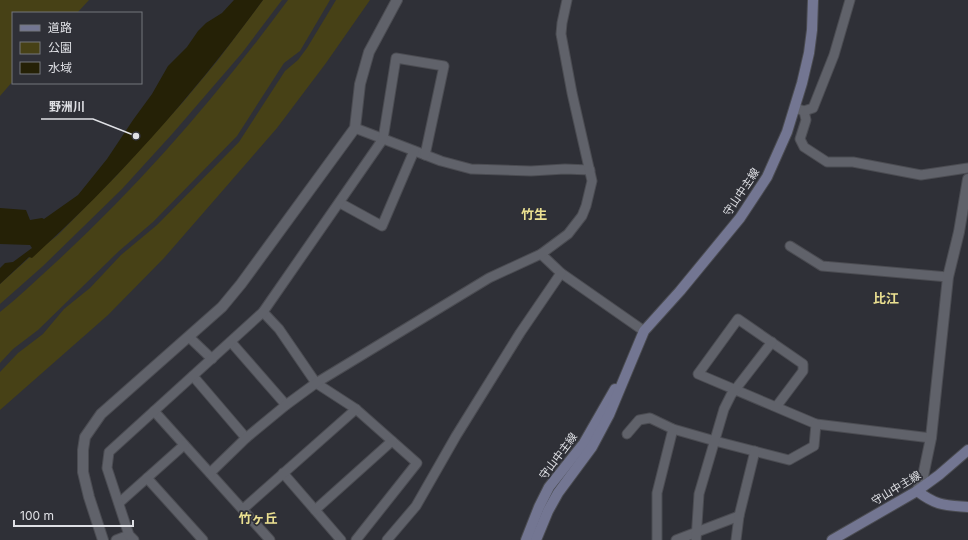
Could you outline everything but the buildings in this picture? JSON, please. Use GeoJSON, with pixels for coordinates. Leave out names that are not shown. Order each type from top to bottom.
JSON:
{"type":"FeatureCollection","features":[{"type":"Feature","properties":{"kind":"main road","name":"守山中主線"},"geometry":{"type":"LineString","coordinates":[[536,540],[548,511],[558,493],[592,447],[609,415],[644,331],[680,291],[740,218],[767,177],[787,132],[800,109],[812,30],[813,0]]}},
{"type":"Feature","properties":{"kind":"main road","name":"守山中主線"},"geometry":{"type":"LineString","coordinates":[[526,540],[548,487],[584,443],[601,411],[628,369]]}},
{"type":"Feature","properties":{"kind":"main road","name":"守山中主線"},"geometry":{"type":"LineString","coordinates":[[832,540],[917,491],[939,475],[968,450]]}},
{"type":"Feature","properties":{"kind":"main road"},"geometry":{"type":"LineString","coordinates":[[917,491],[928,499],[940,504],[968,507]]}},
{"type":"Feature","properties":{"kind":"street"},"geometry":{"type":"LineString","coordinates":[[103,540],[89,497],[83,472],[83,450],[85,437],[101,414],[222,307],[241,284],[355,128],[360,84],[369,52],[397,0]]}},
{"type":"Feature","properties":{"kind":"street"},"geometry":{"type":"LineString","coordinates":[[210,473],[246,438],[286,405],[316,383],[489,278],[542,254],[568,234],[582,216],[592,181],[572,94],[561,34],[567,0]]}},
{"type":"Feature","properties":{"kind":"street"},"geometry":{"type":"LineString","coordinates":[[850,0],[834,55],[813,108],[800,109],[806,120],[800,139],[804,147],[827,162],[853,162],[921,175],[968,168]]}},
{"type":"Feature","properties":{"kind":"street"},"geometry":{"type":"LineString","coordinates":[[116,540],[132,537],[107,468],[109,452],[263,312],[383,139],[396,58],[444,66],[425,155]]}},
{"type":"Feature","properties":{"kind":"street"},"geometry":{"type":"LineString","coordinates":[[355,128],[425,155],[471,170],[590,170]]}},
{"type":"Feature","properties":{"kind":"street"},"geometry":{"type":"LineString","coordinates":[[340,203],[382,226],[414,151]]}},
{"type":"Feature","properties":{"kind":"street"},"geometry":{"type":"LineString","coordinates":[[917,491],[922,481],[931,438],[948,277],[959,232],[968,179]]}},
{"type":"Feature","properties":{"kind":"street"},"geometry":{"type":"LineString","coordinates":[[790,246],[822,266],[948,277]]}},
{"type":"Feature","properties":{"kind":"street"},"geometry":{"type":"LineString","coordinates":[[542,254],[561,273],[644,331]]}},
{"type":"Feature","properties":{"kind":"street"},"geometry":{"type":"LineString","coordinates":[[388,540],[416,506],[456,436],[520,333],[561,273]]}},
{"type":"Feature","properties":{"kind":"street"},"geometry":{"type":"LineString","coordinates":[[263,312],[279,329],[316,383],[356,409],[417,463],[356,540]]}},
{"type":"Feature","properties":{"kind":"street"},"geometry":{"type":"LineString","coordinates":[[776,407],[803,371],[803,364],[738,320],[698,374],[816,424],[931,438]]}},
{"type":"Feature","properties":{"kind":"street"},"geometry":{"type":"LineString","coordinates":[[189,337],[212,359]]}},
{"type":"Feature","properties":{"kind":"street"},"geometry":{"type":"LineString","coordinates":[[230,342],[286,405]]}},
{"type":"Feature","properties":{"kind":"street"},"geometry":{"type":"LineString","coordinates":[[697,536],[699,494],[724,409],[735,390],[772,342]]}},
{"type":"Feature","properties":{"kind":"street"},"geometry":{"type":"LineString","coordinates":[[192,376],[246,438]]}},
{"type":"Feature","properties":{"kind":"street"},"geometry":{"type":"LineString","coordinates":[[243,509],[356,409]]}},
{"type":"Feature","properties":{"kind":"street"},"geometry":{"type":"LineString","coordinates":[[154,411],[270,540]]}},
{"type":"Feature","properties":{"kind":"street"},"geometry":{"type":"LineString","coordinates":[[627,434],[639,420],[650,418],[673,429],[789,460],[814,446],[816,424]]}},
{"type":"Feature","properties":{"kind":"street"},"geometry":{"type":"LineString","coordinates":[[657,540],[657,493],[673,429]]}},
{"type":"Feature","properties":{"kind":"street"},"geometry":{"type":"LineString","coordinates":[[315,510],[392,441]]}},
{"type":"Feature","properties":{"kind":"street"},"geometry":{"type":"LineString","coordinates":[[119,502],[184,445]]}},
{"type":"Feature","properties":{"kind":"street"},"geometry":{"type":"LineString","coordinates":[[736,540],[739,516],[755,452]]}},
{"type":"Feature","properties":{"kind":"street"},"geometry":{"type":"LineString","coordinates":[[283,473],[341,540]]}},
{"type":"Feature","properties":{"kind":"street"},"geometry":{"type":"LineString","coordinates":[[147,478],[203,540]]}},
{"type":"Feature","properties":{"kind":"street"},"geometry":{"type":"LineString","coordinates":[[676,540],[697,536],[739,516]]}},
{"type":"Feature","properties":{"kind":"green space"},"geometry":{"type":"Polygon","coordinates":[[[0,0],[89,0],[78,12],[12,12],[12,82],[0,96],[0,0]]]}},
{"type":"Feature","properties":{"kind":"green space"},"geometry":{"type":"Polygon","coordinates":[[[263,0],[282,0],[242,53],[122,189],[43,266],[0,304],[0,284],[30,257],[58,235],[117,175],[184,101],[218,60],[263,0]]]}},
{"type":"Feature","properties":{"kind":"green space"},"geometry":{"type":"Polygon","coordinates":[[[288,0],[330,0],[300,51],[284,63],[237,136],[153,222],[119,251],[38,330],[13,349],[0,363],[0,312],[86,234],[148,170],[234,70],[288,0]]]}},
{"type":"Feature","properties":{"kind":"green space"},"geometry":{"type":"Polygon","coordinates":[[[336,0],[370,0],[326,63],[277,128],[164,258],[108,315],[0,410],[0,372],[18,353],[43,334],[64,309],[90,288],[121,255],[157,225],[239,142],[285,71],[298,60],[307,48],[336,0]]]}},
{"type":"Feature","properties":{"kind":"water"},"geometry":{"type":"Polygon","coordinates":[[[234,0],[263,0],[183,102],[125,167],[32,258],[29,257],[0,284],[0,268],[5,263],[13,262],[32,248],[30,245],[0,244],[0,208],[26,210],[30,220],[44,219],[78,195],[107,159],[152,94],[168,66],[187,47],[198,31],[206,23],[222,13],[234,0]]]}},
{"type":"Feature","properties":{"kind":"place","name":"野洲川"},"geometry":{"type":"Point","coordinates":[136,136]}},
{"type":"Feature","properties":{"kind":"district","name":"竹生"},"geometry":{"type":"Point","coordinates":[534,214]}},
{"type":"Feature","properties":{"kind":"district","name":"比江"},"geometry":{"type":"Point","coordinates":[886,298]}},
{"type":"Feature","properties":{"kind":"district","name":"竹ヶ丘"},"geometry":{"type":"Point","coordinates":[258,518]}}]}
